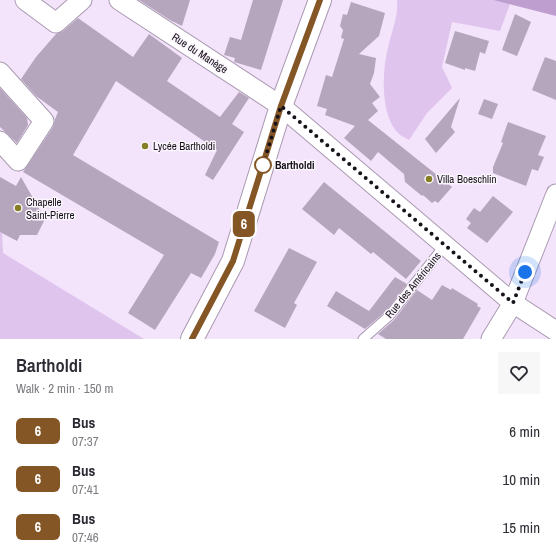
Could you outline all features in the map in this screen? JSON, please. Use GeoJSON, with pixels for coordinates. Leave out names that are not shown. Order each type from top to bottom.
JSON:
{"type":"FeatureCollection","features":[{"type":"Feature","properties":{"kind":"street"},"geometry":{"type":"LineString","coordinates":[[25,0],[56,23],[82,0]]}},
{"type":"Feature","properties":{"kind":"street","name":"Rue du Manège"},"geometry":{"type":"LineString","coordinates":[[119,0],[281,106]]}},
{"type":"Feature","properties":{"kind":"street"},"geometry":{"type":"LineString","coordinates":[[192,339],[233,261],[281,106],[320,0]]}},
{"type":"Feature","properties":{"kind":"street"},"geometry":{"type":"LineString","coordinates":[[0,72],[44,121],[18,161],[0,141]]}},
{"type":"Feature","properties":{"kind":"street","name":"Rue des Américains"},"geometry":{"type":"LineString","coordinates":[[281,106],[513,303],[556,331]]}},
{"type":"Feature","properties":{"kind":"street"},"geometry":{"type":"LineString","coordinates":[[491,339],[513,303],[556,194]]}},
{"type":"Feature","properties":{"kind":"lane","name":"Rue des Américains"},"geometry":{"type":"LineString","coordinates":[[363,339],[389,316],[445,246]]}},
{"type":"Feature","properties":{"kind":"shaded area"},"geometry":{"type":"Polygon","coordinates":[[[397,0],[493,0],[510,4],[500,31],[452,22],[442,67],[452,88],[427,113],[409,140],[399,134],[393,126],[388,116],[384,93],[386,58],[396,18],[397,0]]]}},
{"type":"Feature","properties":{"kind":"shaded area"},"geometry":{"type":"Polygon","coordinates":[[[493,0],[556,0],[556,16],[493,0]]]}},
{"type":"Feature","properties":{"kind":"shaded area"},"geometry":{"type":"Polygon","coordinates":[[[0,232],[2,233],[3,253],[144,339],[0,339],[0,232]]]}},
{"type":"Feature","properties":{"kind":"building"},"geometry":{"type":"Polygon","coordinates":[[[139,0],[190,0],[182,26],[139,0]]]}},
{"type":"Feature","properties":{"kind":"building"},"geometry":{"type":"Polygon","coordinates":[[[253,0],[283,0],[261,70],[234,62],[235,58],[224,55],[230,37],[241,40],[253,0]]]}},
{"type":"Feature","properties":{"kind":"building"},"geometry":{"type":"Polygon","coordinates":[[[351,2],[385,13],[379,36],[359,54],[376,58],[374,73],[370,84],[380,97],[372,103],[378,111],[368,120],[452,187],[438,203],[435,201],[432,203],[405,182],[404,174],[378,152],[371,161],[344,138],[355,126],[325,115],[327,109],[317,106],[326,75],[332,77],[344,39],[341,38],[343,30],[340,26],[343,14],[347,15],[351,2]]]}},
{"type":"Feature","properties":{"kind":"building"},"geometry":{"type":"Polygon","coordinates":[[[515,14],[531,22],[517,56],[502,50],[515,14]]]}},
{"type":"Feature","properties":{"kind":"building"},"geometry":{"type":"Polygon","coordinates":[[[78,18],[133,57],[149,34],[182,58],[167,81],[220,117],[239,92],[249,98],[232,124],[244,132],[213,180],[205,175],[217,150],[116,81],[73,155],[219,242],[215,254],[201,278],[191,273],[155,330],[128,313],[164,255],[23,172],[53,127],[58,112],[36,96],[21,79],[36,57],[56,34],[63,31],[78,18]]]}},
{"type":"Feature","properties":{"kind":"building"},"geometry":{"type":"Polygon","coordinates":[[[455,31],[489,41],[485,54],[480,52],[475,71],[465,68],[465,70],[445,63],[455,31]]]}},
{"type":"Feature","properties":{"kind":"building"},"geometry":{"type":"Polygon","coordinates":[[[545,57],[556,61],[556,100],[532,90],[545,57]]]}},
{"type":"Feature","properties":{"kind":"building"},"geometry":{"type":"Polygon","coordinates":[[[0,88],[27,118],[28,125],[17,143],[0,127],[0,88]]]}},
{"type":"Feature","properties":{"kind":"building"},"geometry":{"type":"Polygon","coordinates":[[[460,98],[451,127],[455,132],[436,153],[425,139],[460,98]]]}},
{"type":"Feature","properties":{"kind":"building"},"geometry":{"type":"Polygon","coordinates":[[[484,99],[498,104],[492,119],[478,114],[484,99]]]}},
{"type":"Feature","properties":{"kind":"building"},"geometry":{"type":"Polygon","coordinates":[[[508,122],[546,136],[538,155],[544,157],[538,171],[532,169],[526,186],[493,173],[493,167],[503,143],[501,142],[508,122]]]}},
{"type":"Feature","properties":{"kind":"building","name":"Chapelle Saint-Pierre"},"geometry":{"type":"Polygon","coordinates":[[[0,177],[16,186],[21,177],[45,219],[37,235],[20,235],[17,241],[0,232],[0,177]]]}},
{"type":"Feature","properties":{"kind":"building"},"geometry":{"type":"Polygon","coordinates":[[[324,182],[421,261],[406,279],[373,252],[371,254],[339,228],[334,235],[302,209],[324,182]]]}},
{"type":"Feature","properties":{"kind":"building"},"geometry":{"type":"Polygon","coordinates":[[[493,196],[513,212],[487,243],[467,228],[471,223],[466,219],[474,208],[480,212],[493,196]]]}},
{"type":"Feature","properties":{"kind":"building"},"geometry":{"type":"Polygon","coordinates":[[[289,248],[317,262],[294,303],[297,305],[285,328],[254,311],[289,248]]]}},
{"type":"Feature","properties":{"kind":"building"},"geometry":{"type":"Polygon","coordinates":[[[395,277],[407,284],[385,312],[365,329],[327,306],[336,291],[369,311],[395,277]]]}},
{"type":"Feature","properties":{"kind":"building"},"geometry":{"type":"Polygon","coordinates":[[[442,285],[451,290],[452,288],[478,304],[477,306],[481,308],[463,339],[386,339],[378,334],[394,320],[417,290],[432,300],[442,285]]]}},
{"type":"Feature","properties":{"kind":"bus line","name":"6"},"geometry":{"type":"LineString","coordinates":[[192,339],[233,261],[281,106],[320,0]]}},
{"type":"Feature","properties":{"kind":"place","name":"Lycée Bartholdi"},"geometry":{"type":"Point","coordinates":[145,146]}},
{"type":"Feature","properties":{"kind":"place","name":"Bartholdi"},"geometry":{"type":"Point","coordinates":[263,165]}},
{"type":"Feature","properties":{"kind":"place","name":"Villa Boeschlin"},"geometry":{"type":"Point","coordinates":[429,179]}},
{"type":"Feature","properties":{"kind":"place","name":"Chapelle Saint-Pierre"},"geometry":{"type":"Point","coordinates":[18,208]}},
{"type":"Feature","properties":{"kind":"route"},"geometry":{"type":"LineString","coordinates":[[263,165],[281,106],[513,303],[525,272]]}}]}
